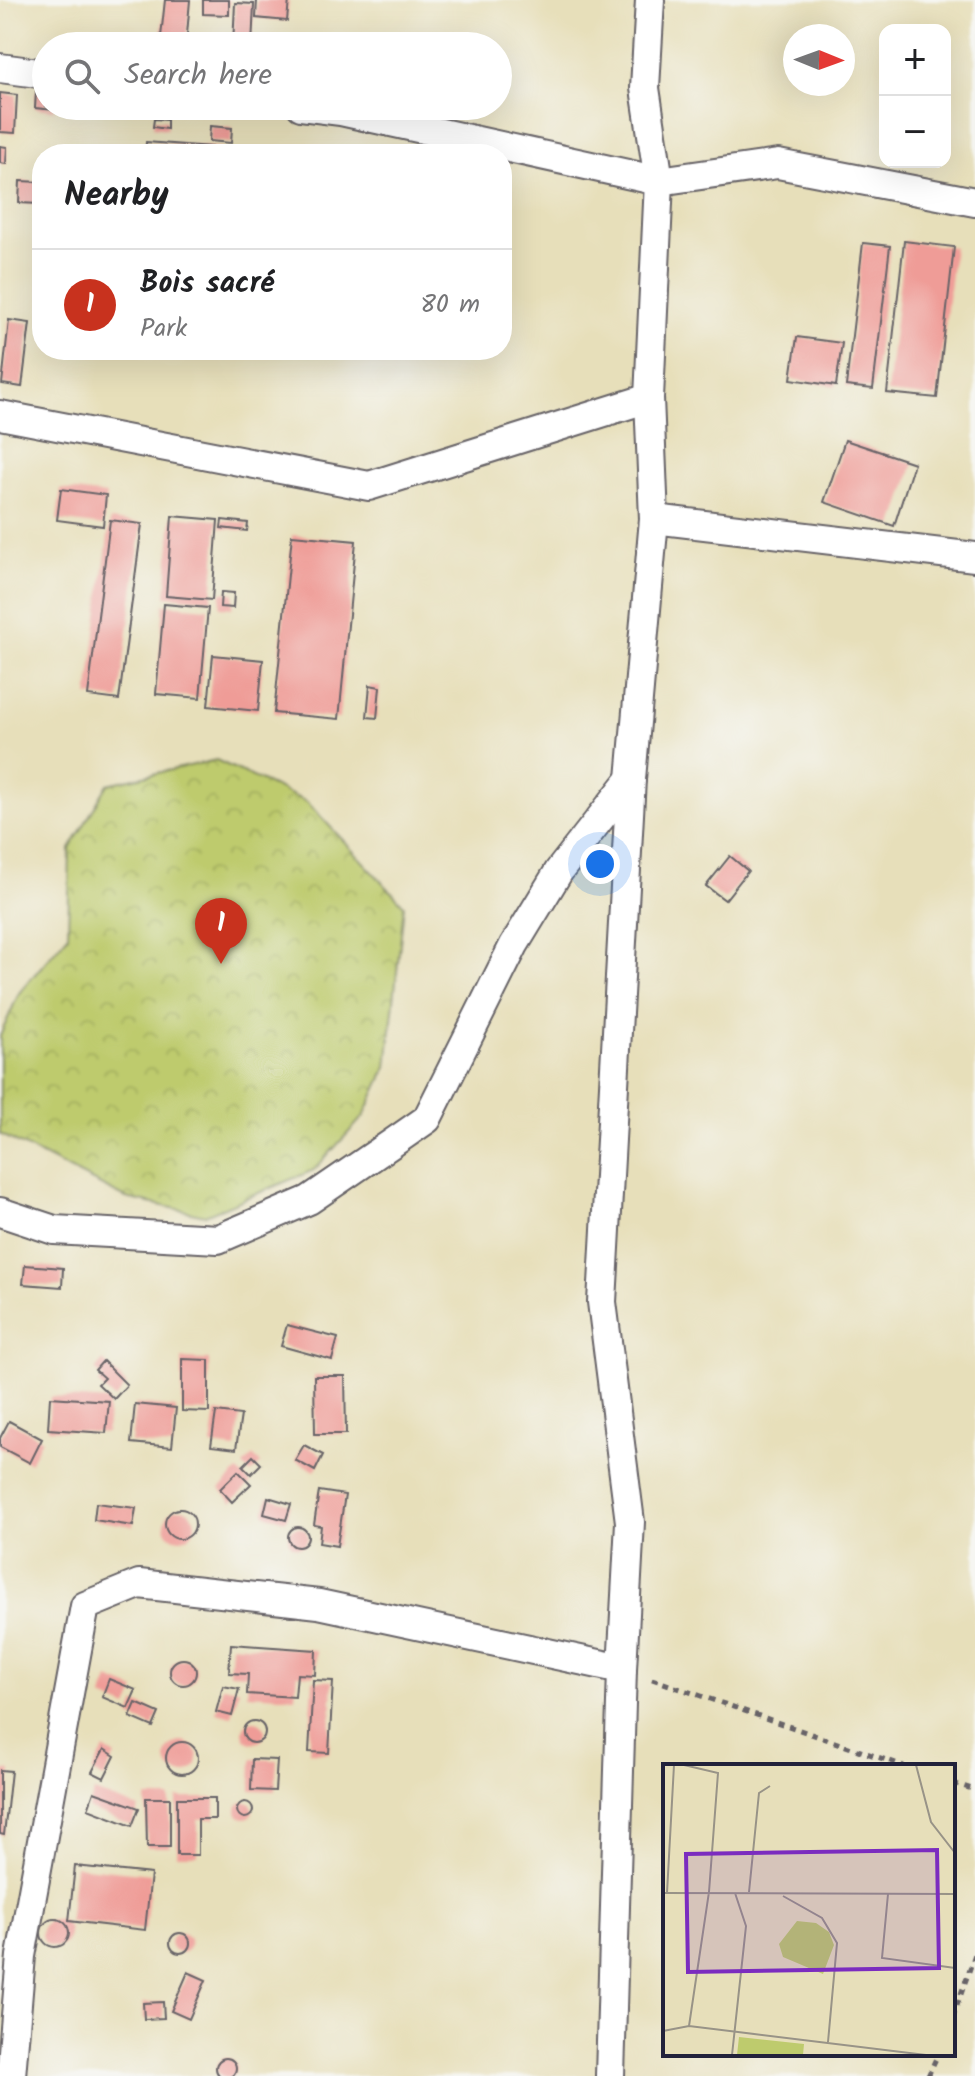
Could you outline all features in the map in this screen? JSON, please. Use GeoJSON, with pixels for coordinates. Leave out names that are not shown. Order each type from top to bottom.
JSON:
{"type":"FeatureCollection","features":[{"type":"Feature","properties":{"kind":"street"},"geometry":{"type":"LineString","coordinates":[[610,2076],[622,1669],[630,1522],[602,1302],[631,779],[654,519],[649,398],[659,181],[645,88],[650,0]]}},
{"type":"Feature","properties":{"kind":"street"},"geometry":{"type":"LineString","coordinates":[[0,68],[32,72]]}},
{"type":"Feature","properties":{"kind":"street"},"geometry":{"type":"LineString","coordinates":[[382,120],[491,144]]}},
{"type":"Feature","properties":{"kind":"street"},"geometry":{"type":"LineString","coordinates":[[512,149],[659,181],[778,164],[975,202]]}},
{"type":"Feature","properties":{"kind":"street"},"geometry":{"type":"LineString","coordinates":[[0,415],[369,486],[649,398]]}},
{"type":"Feature","properties":{"kind":"street"},"geometry":{"type":"LineString","coordinates":[[654,519],[975,557]]}},
{"type":"Feature","properties":{"kind":"street"},"geometry":{"type":"LineString","coordinates":[[0,1212],[54,1230],[218,1239],[309,1200],[368,1160],[427,1119],[514,945],[559,871],[631,779]]}},
{"type":"Feature","properties":{"kind":"street"},"geometry":{"type":"LineString","coordinates":[[11,2076],[21,1956],[85,1606],[139,1584],[319,1604],[622,1669]]}},
{"type":"Feature","properties":{"kind":"path"},"geometry":{"type":"LineString","coordinates":[[622,1669],[898,1764]]}},
{"type":"Feature","properties":{"kind":"path"},"geometry":{"type":"LineString","coordinates":[[955,1784],[975,1790]]}},
{"type":"Feature","properties":{"kind":"path"},"geometry":{"type":"LineString","coordinates":[[955,2011],[975,1954]]}},
{"type":"Feature","properties":{"kind":"path"},"geometry":{"type":"LineString","coordinates":[[928,2076],[937,2056]]}},
{"type":"Feature","properties":{"kind":"green space"},"geometry":{"type":"Polygon","coordinates":[[[216,760],[307,802],[404,905],[387,1067],[364,1116],[314,1170],[205,1215],[126,1198],[0,1134],[0,1036],[19,993],[68,935],[70,849],[108,784],[216,760]]]}},
{"type":"Feature","properties":{"kind":"building"},"geometry":{"type":"Polygon","coordinates":[[[165,0],[190,0],[187,32],[162,32],[165,0]]]}},
{"type":"Feature","properties":{"kind":"building"},"geometry":{"type":"Polygon","coordinates":[[[203,0],[229,0],[229,15],[203,14],[203,0]]]}},
{"type":"Feature","properties":{"kind":"building"},"geometry":{"type":"Polygon","coordinates":[[[257,0],[289,0],[287,21],[256,18],[257,0]]]}},
{"type":"Feature","properties":{"kind":"building"},"geometry":{"type":"Polygon","coordinates":[[[235,3],[254,4],[253,32],[234,32],[235,3]]]}},
{"type":"Feature","properties":{"kind":"building"},"geometry":{"type":"Polygon","coordinates":[[[0,93],[17,95],[15,133],[0,132],[0,93]]]}},
{"type":"Feature","properties":{"kind":"building"},"geometry":{"type":"Polygon","coordinates":[[[154,120],[167,120],[167,129],[153,127],[154,120]]]}},
{"type":"Feature","properties":{"kind":"building"},"geometry":{"type":"Polygon","coordinates":[[[210,126],[232,128],[231,143],[209,141],[210,126]]]}},
{"type":"Feature","properties":{"kind":"building"},"geometry":{"type":"Polygon","coordinates":[[[0,146],[7,147],[6,164],[0,163],[0,146]]]}},
{"type":"Feature","properties":{"kind":"building"},"geometry":{"type":"Polygon","coordinates":[[[20,181],[32,182],[32,204],[19,203],[20,181]]]}},
{"type":"Feature","properties":{"kind":"building"},"geometry":{"type":"Polygon","coordinates":[[[904,241],[954,247],[937,398],[887,393],[904,241]]]}},
{"type":"Feature","properties":{"kind":"building"},"geometry":{"type":"Polygon","coordinates":[[[863,243],[890,246],[873,389],[846,386],[863,243]]]}},
{"type":"Feature","properties":{"kind":"building"},"geometry":{"type":"Polygon","coordinates":[[[9,320],[30,323],[22,387],[2,384],[9,320]]]}},
{"type":"Feature","properties":{"kind":"building"},"geometry":{"type":"Polygon","coordinates":[[[797,337],[842,343],[836,386],[791,379],[797,337]]]}},
{"type":"Feature","properties":{"kind":"building"},"geometry":{"type":"Polygon","coordinates":[[[845,440],[914,463],[894,526],[824,502],[845,440]]]}},
{"type":"Feature","properties":{"kind":"building"},"geometry":{"type":"Polygon","coordinates":[[[61,489],[106,495],[103,526],[57,520],[61,489]]]}},
{"type":"Feature","properties":{"kind":"building"},"geometry":{"type":"Polygon","coordinates":[[[172,516],[218,520],[212,600],[166,596],[172,516]]]}},
{"type":"Feature","properties":{"kind":"building"},"geometry":{"type":"Polygon","coordinates":[[[110,520],[142,524],[119,700],[88,696],[110,520]]]}},
{"type":"Feature","properties":{"kind":"building"},"geometry":{"type":"Polygon","coordinates":[[[222,520],[248,523],[247,531],[221,528],[222,520]]]}},
{"type":"Feature","properties":{"kind":"building"},"geometry":{"type":"Polygon","coordinates":[[[292,535],[356,541],[339,719],[274,713],[292,535]]]}},
{"type":"Feature","properties":{"kind":"building"},"geometry":{"type":"Polygon","coordinates":[[[221,592],[234,593],[233,608],[220,607],[221,592]]]}},
{"type":"Feature","properties":{"kind":"building"},"geometry":{"type":"Polygon","coordinates":[[[164,604],[208,608],[200,698],[156,694],[164,604]]]}},
{"type":"Feature","properties":{"kind":"building"},"geometry":{"type":"Polygon","coordinates":[[[213,655],[263,660],[258,711],[208,706],[213,655]]]}},
{"type":"Feature","properties":{"kind":"building"},"geometry":{"type":"Polygon","coordinates":[[[370,685],[380,687],[377,718],[367,717],[370,685]]]}},
{"type":"Feature","properties":{"kind":"building"},"geometry":{"type":"Polygon","coordinates":[[[730,856],[748,871],[725,900],[706,886],[730,856]]]}},
{"type":"Feature","properties":{"kind":"building"},"geometry":{"type":"Polygon","coordinates":[[[25,1265],[63,1268],[62,1287],[23,1284],[25,1265]]]}},
{"type":"Feature","properties":{"kind":"building"},"geometry":{"type":"Polygon","coordinates":[[[287,1325],[338,1338],[332,1360],[281,1346],[287,1325]]]}},
{"type":"Feature","properties":{"kind":"building"},"geometry":{"type":"Polygon","coordinates":[[[182,1359],[209,1360],[209,1412],[182,1411],[182,1359]]]}},
{"type":"Feature","properties":{"kind":"building"},"geometry":{"type":"Polygon","coordinates":[[[103,1361],[127,1385],[114,1399],[98,1384],[104,1378],[95,1370],[103,1361]]]}},
{"type":"Feature","properties":{"kind":"building"},"geometry":{"type":"Polygon","coordinates":[[[314,1376],[345,1376],[346,1434],[315,1434],[314,1376]]]}},
{"type":"Feature","properties":{"kind":"building"},"geometry":{"type":"Polygon","coordinates":[[[50,1397],[109,1401],[106,1433],[48,1429],[50,1397]]]}},
{"type":"Feature","properties":{"kind":"building"},"geometry":{"type":"Polygon","coordinates":[[[135,1404],[176,1408],[172,1447],[131,1443],[135,1404]]]}},
{"type":"Feature","properties":{"kind":"building"},"geometry":{"type":"Polygon","coordinates":[[[216,1412],[241,1415],[236,1449],[211,1446],[216,1412]]]}},
{"type":"Feature","properties":{"kind":"building"},"geometry":{"type":"Polygon","coordinates":[[[9,1421],[42,1439],[30,1463],[0,1447],[0,1438],[9,1421]]]}},
{"type":"Feature","properties":{"kind":"building"},"geometry":{"type":"Polygon","coordinates":[[[304,1445],[323,1455],[315,1471],[295,1460],[304,1445]]]}},
{"type":"Feature","properties":{"kind":"building"},"geometry":{"type":"Polygon","coordinates":[[[253,1456],[261,1464],[251,1474],[243,1466],[253,1456]]]}},
{"type":"Feature","properties":{"kind":"building"},"geometry":{"type":"Polygon","coordinates":[[[238,1471],[251,1484],[232,1502],[220,1489],[238,1471]]]}},
{"type":"Feature","properties":{"kind":"building"},"geometry":{"type":"Polygon","coordinates":[[[319,1491],[345,1495],[337,1546],[319,1543],[321,1526],[314,1525],[319,1491]]]}},
{"type":"Feature","properties":{"kind":"building"},"geometry":{"type":"Polygon","coordinates":[[[268,1497],[291,1504],[286,1520],[264,1514],[268,1497]]]}},
{"type":"Feature","properties":{"kind":"building"},"geometry":{"type":"Polygon","coordinates":[[[96,1503],[136,1508],[133,1526],[94,1520],[96,1503]]]}},
{"type":"Feature","properties":{"kind":"building"},"geometry":{"type":"Polygon","coordinates":[[[180,1509],[186,1510],[194,1518],[194,1530],[186,1538],[180,1539],[174,1538],[166,1530],[165,1524],[166,1518],[174,1510],[180,1509]]]}},
{"type":"Feature","properties":{"kind":"building"},"geometry":{"type":"Polygon","coordinates":[[[298,1527],[305,1530],[308,1537],[305,1544],[298,1547],[291,1544],[288,1537],[291,1530],[298,1527]]]}},
{"type":"Feature","properties":{"kind":"building"},"geometry":{"type":"Polygon","coordinates":[[[231,1644],[316,1650],[315,1675],[297,1674],[295,1697],[247,1694],[248,1674],[229,1673],[231,1644]]]}},
{"type":"Feature","properties":{"kind":"building"},"geometry":{"type":"Polygon","coordinates":[[[183,1659],[192,1663],[196,1672],[192,1681],[183,1685],[174,1681],[170,1672],[174,1663],[183,1659]]]}},
{"type":"Feature","properties":{"kind":"building"},"geometry":{"type":"Polygon","coordinates":[[[109,1679],[136,1690],[128,1708],[102,1697],[109,1679]]]}},
{"type":"Feature","properties":{"kind":"building"},"geometry":{"type":"Polygon","coordinates":[[[313,1680],[333,1681],[329,1753],[309,1752],[313,1680]]]}},
{"type":"Feature","properties":{"kind":"building"},"geometry":{"type":"Polygon","coordinates":[[[223,1686],[239,1689],[232,1716],[216,1712],[223,1686]]]}},
{"type":"Feature","properties":{"kind":"building"},"geometry":{"type":"Polygon","coordinates":[[[136,1703],[159,1713],[153,1727],[130,1717],[136,1703]]]}},
{"type":"Feature","properties":{"kind":"building"},"geometry":{"type":"Polygon","coordinates":[[[250,1721],[258,1721],[265,1732],[258,1743],[250,1743],[243,1736],[243,1728],[250,1721]]]}},
{"type":"Feature","properties":{"kind":"building"},"geometry":{"type":"Polygon","coordinates":[[[182,1742],[193,1747],[198,1758],[193,1769],[182,1774],[171,1769],[166,1758],[171,1747],[182,1742]]]}},
{"type":"Feature","properties":{"kind":"building"},"geometry":{"type":"Polygon","coordinates":[[[104,1749],[115,1756],[104,1778],[92,1772],[104,1749]]]}},
{"type":"Feature","properties":{"kind":"building"},"geometry":{"type":"Polygon","coordinates":[[[252,1759],[277,1760],[275,1791],[251,1790],[252,1759]]]}},
{"type":"Feature","properties":{"kind":"building"},"geometry":{"type":"Polygon","coordinates":[[[0,1770],[11,1771],[4,1835],[0,1834],[0,1770]]]}},
{"type":"Feature","properties":{"kind":"building"},"geometry":{"type":"Polygon","coordinates":[[[94,1792],[139,1808],[132,1826],[88,1809],[94,1792]]]}},
{"type":"Feature","properties":{"kind":"building"},"geometry":{"type":"Polygon","coordinates":[[[146,1798],[170,1798],[170,1847],[147,1847],[146,1798]]]}},
{"type":"Feature","properties":{"kind":"building"},"geometry":{"type":"Polygon","coordinates":[[[177,1798],[215,1798],[215,1819],[198,1819],[198,1855],[177,1855],[177,1798]]]}},
{"type":"Feature","properties":{"kind":"building"},"geometry":{"type":"Polygon","coordinates":[[[242,1802],[248,1802],[253,1810],[251,1816],[242,1818],[237,1813],[237,1807],[242,1802]]]}},
{"type":"Feature","properties":{"kind":"building"},"geometry":{"type":"Polygon","coordinates":[[[75,1866],[151,1874],[145,1930],[69,1921],[75,1866]]]}},
{"type":"Feature","properties":{"kind":"building"},"geometry":{"type":"Polygon","coordinates":[[[55,1919],[65,1923],[69,1933],[65,1943],[55,1947],[45,1943],[41,1933],[45,1923],[55,1919]]]}},
{"type":"Feature","properties":{"kind":"building"},"geometry":{"type":"Polygon","coordinates":[[[180,1933],[187,1936],[190,1943],[187,1950],[180,1953],[173,1950],[170,1943],[173,1936],[180,1933]]]}},
{"type":"Feature","properties":{"kind":"building"},"geometry":{"type":"Polygon","coordinates":[[[188,1972],[206,1980],[189,2019],[171,2011],[188,1972]]]}},
{"type":"Feature","properties":{"kind":"building"},"geometry":{"type":"Polygon","coordinates":[[[163,2002],[164,2018],[144,2019],[143,2003],[163,2002]]]}},
{"type":"Feature","properties":{"kind":"building"},"geometry":{"type":"Polygon","coordinates":[[[222,2059],[230,2059],[235,2064],[235,2072],[230,2077],[222,2077],[217,2072],[217,2064],[222,2059]]]}},
{"type":"Feature","properties":{"kind":"place","name":"Bois sacré"},"geometry":{"type":"Point","coordinates":[221,964]}}]}
